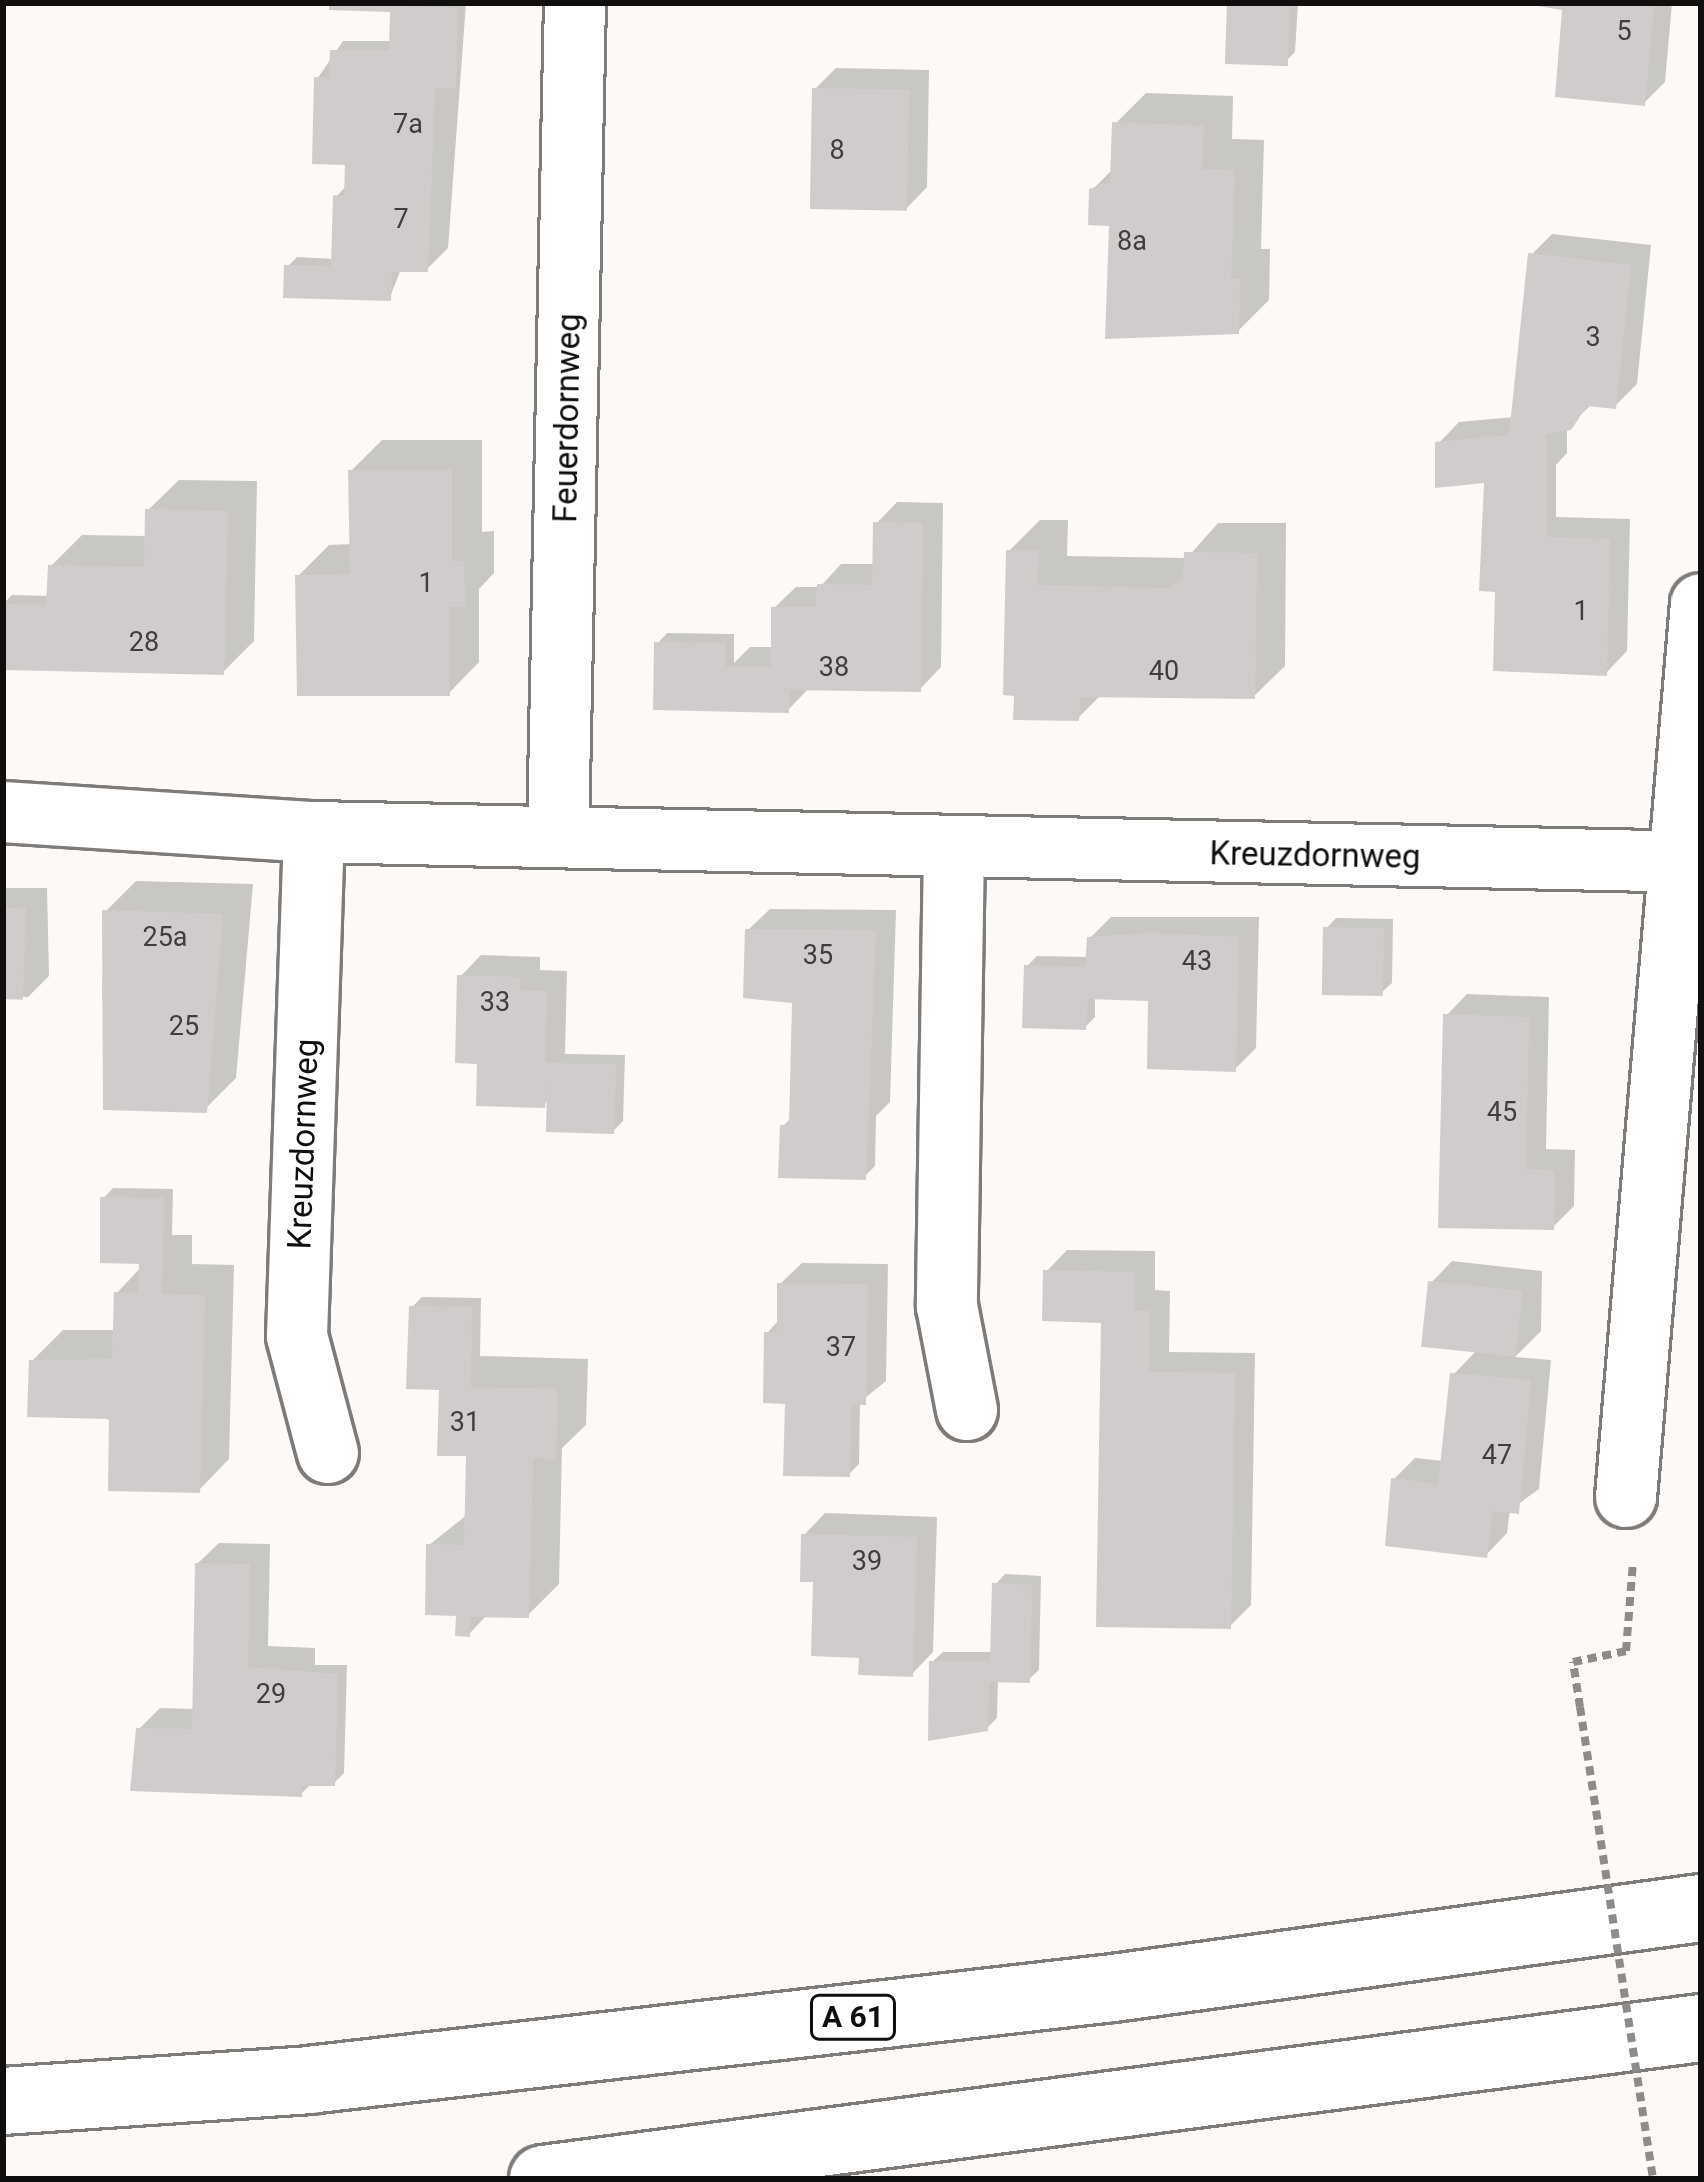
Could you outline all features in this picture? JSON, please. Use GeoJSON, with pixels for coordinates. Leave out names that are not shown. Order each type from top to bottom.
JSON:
{"type":"FeatureCollection","features":[{"type":"Feature","properties":{"kind":"highway","name":"A 61"},"geometry":{"type":"LineString","coordinates":[[3,2101],[308,2080],[1114,1988],[1701,1908]]}},
{"type":"Feature","properties":{"kind":"highway"},"geometry":{"type":"LineString","coordinates":[[543,2179],[1701,2028]]}},
{"type":"Feature","properties":{"kind":"street","name":"Feuerdornweg"},"geometry":{"type":"LineString","coordinates":[[558,833],[575,3]]}},
{"type":"Feature","properties":{"kind":"street"},"geometry":{"type":"LineString","coordinates":[[1625,1497],[1689,862],[1701,604]]}},
{"type":"Feature","properties":{"kind":"street","name":"Kreuzdornweg"},"geometry":{"type":"LineString","coordinates":[[3,812],[314,832],[558,833],[954,847],[1689,862]]}},
{"type":"Feature","properties":{"kind":"street","name":"Kreuzdornweg"},"geometry":{"type":"LineString","coordinates":[[314,832],[297,1336],[328,1453]]}},
{"type":"Feature","properties":{"kind":"street"},"geometry":{"type":"LineString","coordinates":[[954,847],[946,1306],[967,1410]]}},
{"type":"Feature","properties":{"kind":"path"},"geometry":{"type":"LineString","coordinates":[[1625,1497],[1635,1533],[1626,1651],[1573,1662],[1653,2179]]}},
{"type":"Feature","properties":{"kind":"building"},"geometry":{"type":"Polygon","coordinates":[[[329,3],[458,8],[456,88],[435,88],[428,272],[392,272],[391,301],[283,298],[284,265],[331,266],[333,195],[344,196],[345,165],[312,164],[314,77],[329,78],[330,50],[389,50],[390,12],[329,10],[329,3]]]}},
{"type":"Feature","properties":{"kind":"building"},"geometry":{"type":"Polygon","coordinates":[[[1227,3],[1290,5],[1288,66],[1225,64],[1227,3]]]}},
{"type":"Feature","properties":{"kind":"building"},"geometry":{"type":"Polygon","coordinates":[[[1520,3],[1654,3],[1645,106],[1555,97],[1562,10],[1520,3]]]}},
{"type":"Feature","properties":{"kind":"building"},"geometry":{"type":"Polygon","coordinates":[[[812,88],[909,90],[907,211],[810,209],[812,88]]]}},
{"type":"Feature","properties":{"kind":"building"},"geometry":{"type":"Polygon","coordinates":[[[1112,122],[1204,126],[1202,169],[1235,170],[1231,279],[1240,279],[1239,334],[1105,339],[1109,226],[1088,225],[1089,189],[1110,182],[1112,122]]]}},
{"type":"Feature","properties":{"kind":"building"},"geometry":{"type":"Polygon","coordinates":[[[1528,253],[1631,265],[1616,409],[1587,406],[1571,430],[1547,434],[1547,537],[1610,539],[1607,676],[1493,671],[1495,592],[1479,591],[1484,483],[1435,488],[1435,442],[1509,435],[1528,253]]]}},
{"type":"Feature","properties":{"kind":"building"},"geometry":{"type":"Polygon","coordinates":[[[348,470],[452,470],[452,561],[464,561],[465,607],[449,607],[450,696],[297,696],[295,575],[350,574],[348,470]]]}},
{"type":"Feature","properties":{"kind":"building"},"geometry":{"type":"Polygon","coordinates":[[[145,509],[228,511],[224,675],[3,670],[3,604],[46,605],[48,565],[144,567],[145,509]]]}},
{"type":"Feature","properties":{"kind":"building"},"geometry":{"type":"Polygon","coordinates":[[[873,522],[923,523],[921,692],[789,690],[789,713],[653,710],[654,642],[725,643],[726,667],[771,667],[771,607],[816,607],[817,584],[872,585],[873,522]]]}},
{"type":"Feature","properties":{"kind":"building"},"geometry":{"type":"Polygon","coordinates":[[[1006,550],[1039,550],[1037,585],[1171,588],[1183,576],[1184,552],[1257,553],[1255,699],[1080,697],[1079,721],[1013,720],[1014,696],[1003,695],[1006,550]]]}},
{"type":"Feature","properties":{"kind":"building"},"geometry":{"type":"Polygon","coordinates":[[[3,908],[26,909],[23,1000],[3,999],[3,908]]]}},
{"type":"Feature","properties":{"kind":"building"},"geometry":{"type":"Polygon","coordinates":[[[102,910],[223,914],[207,1113],[103,1110],[102,910]]]}},
{"type":"Feature","properties":{"kind":"building"},"geometry":{"type":"Polygon","coordinates":[[[1323,927],[1384,928],[1383,996],[1322,995],[1323,927]]]}},
{"type":"Feature","properties":{"kind":"building"},"geometry":{"type":"Polygon","coordinates":[[[745,929],[876,930],[866,1180],[778,1178],[780,1125],[789,1125],[792,1003],[743,998],[745,929]]]}},
{"type":"Feature","properties":{"kind":"building"},"geometry":{"type":"Polygon","coordinates":[[[1150,933],[1239,937],[1236,1072],[1147,1069],[1148,1001],[1088,999],[1086,1030],[1022,1028],[1024,965],[1085,967],[1087,937],[1150,933]]]}},
{"type":"Feature","properties":{"kind":"building"},"geometry":{"type":"Polygon","coordinates":[[[457,975],[520,977],[520,990],[547,991],[545,1063],[616,1064],[614,1134],[546,1132],[547,1074],[545,1108],[476,1106],[477,1064],[455,1063],[457,975]]]}},
{"type":"Feature","properties":{"kind":"building"},"geometry":{"type":"Polygon","coordinates":[[[1443,1014],[1529,1017],[1526,1169],[1555,1170],[1554,1230],[1438,1228],[1443,1014]]]}},
{"type":"Feature","properties":{"kind":"building"},"geometry":{"type":"Polygon","coordinates":[[[100,1197],[164,1198],[162,1294],[205,1295],[200,1493],[108,1491],[109,1419],[27,1417],[29,1360],[112,1359],[114,1292],[138,1293],[139,1264],[100,1263],[100,1197]]]}},
{"type":"Feature","properties":{"kind":"building"},"geometry":{"type":"Polygon","coordinates":[[[1043,1270],[1135,1272],[1135,1310],[1149,1311],[1149,1372],[1235,1373],[1231,1629],[1096,1627],[1101,1323],[1042,1321],[1043,1270]]]}},
{"type":"Feature","properties":{"kind":"building"},"geometry":{"type":"Polygon","coordinates":[[[1428,1281],[1522,1291],[1516,1357],[1421,1347],[1428,1281]]]}},
{"type":"Feature","properties":{"kind":"building"},"geometry":{"type":"Polygon","coordinates":[[[777,1283],[868,1284],[866,1405],[851,1405],[850,1477],[783,1476],[785,1404],[763,1403],[764,1332],[777,1332],[777,1283]]]}},
{"type":"Feature","properties":{"kind":"building"},"geometry":{"type":"Polygon","coordinates":[[[409,1306],[472,1307],[471,1387],[558,1389],[556,1459],[533,1458],[529,1618],[471,1617],[470,1637],[455,1636],[456,1616],[425,1615],[426,1544],[464,1545],[466,1456],[437,1456],[439,1390],[406,1389],[409,1306]]]}},
{"type":"Feature","properties":{"kind":"building"},"geometry":{"type":"Polygon","coordinates":[[[1450,1373],[1531,1380],[1519,1514],[1493,1511],[1487,1558],[1385,1546],[1391,1478],[1438,1484],[1450,1373]]]}},
{"type":"Feature","properties":{"kind":"building"},"geometry":{"type":"Polygon","coordinates":[[[801,1534],[917,1537],[913,1677],[858,1675],[859,1658],[811,1656],[813,1582],[800,1582],[801,1534]]]}},
{"type":"Feature","properties":{"kind":"building"},"geometry":{"type":"Polygon","coordinates":[[[195,1563],[250,1564],[248,1667],[338,1674],[335,1786],[302,1786],[302,1797],[130,1791],[136,1728],[192,1729],[195,1563]]]}},
{"type":"Feature","properties":{"kind":"building"},"geometry":{"type":"Polygon","coordinates":[[[992,1583],[1032,1585],[1030,1683],[989,1682],[988,1731],[928,1741],[929,1661],[990,1661],[992,1583]]]}}]}
